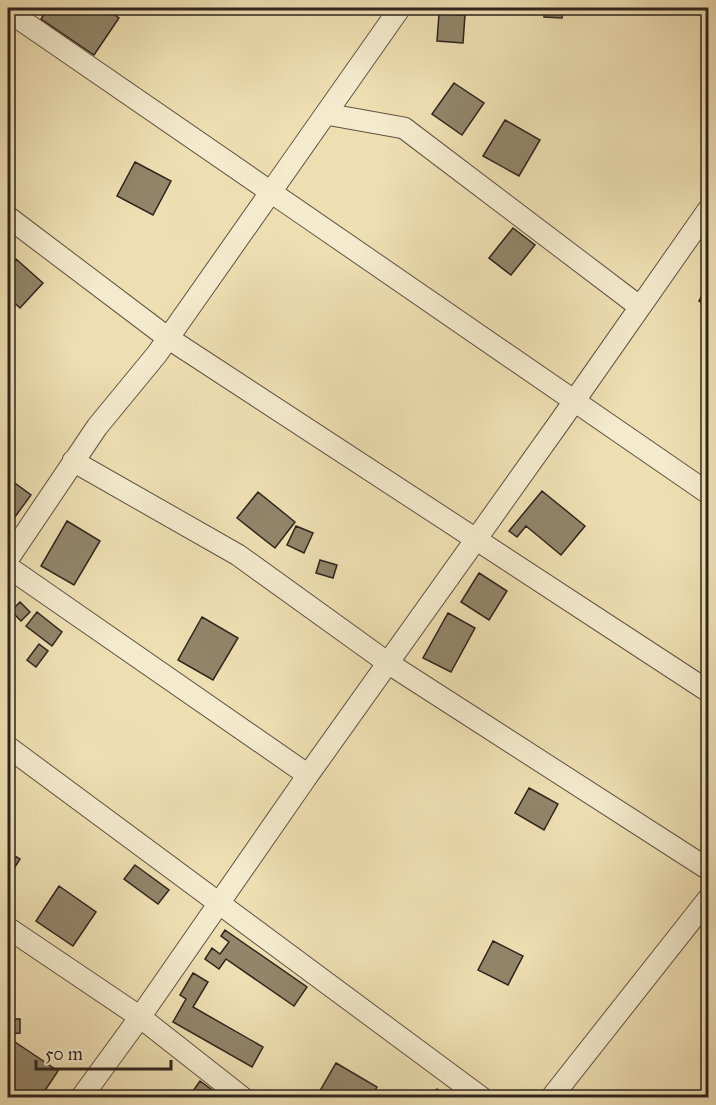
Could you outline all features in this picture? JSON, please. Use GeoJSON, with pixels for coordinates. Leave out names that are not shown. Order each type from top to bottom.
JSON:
{"type":"FeatureCollection","features":[{"type":"Feature","properties":{"kind":"street"},"geometry":{"type":"LineString","coordinates":[[8,559],[97,427],[168,338],[399,8]]}},
{"type":"Feature","properties":{"kind":"street"},"geometry":{"type":"LineString","coordinates":[[8,11],[708,493]]}},
{"type":"Feature","properties":{"kind":"street"},"geometry":{"type":"LineString","coordinates":[[326,114],[404,128],[640,307]]}},
{"type":"Feature","properties":{"kind":"street"},"geometry":{"type":"LineString","coordinates":[[81,1098],[708,210]]}},
{"type":"Feature","properties":{"kind":"street"},"geometry":{"type":"LineString","coordinates":[[8,217],[168,338],[708,691]]}},
{"type":"Feature","properties":{"kind":"street"},"geometry":{"type":"LineString","coordinates":[[73,461],[238,555],[388,663],[708,869]]}},
{"type":"Feature","properties":{"kind":"street"},"geometry":{"type":"LineString","coordinates":[[8,567],[308,774]]}},
{"type":"Feature","properties":{"kind":"street"},"geometry":{"type":"LineString","coordinates":[[8,747],[482,1098]]}},
{"type":"Feature","properties":{"kind":"street"},"geometry":{"type":"LineString","coordinates":[[551,1098],[708,899]]}},
{"type":"Feature","properties":{"kind":"street"},"geometry":{"type":"LineString","coordinates":[[8,928],[140,1017],[243,1098]]}},
{"type":"Feature","properties":{"kind":"building"},"geometry":{"type":"Polygon","coordinates":[[[48,8],[104,8],[119,18],[94,55],[41,19],[48,8]]]}},
{"type":"Feature","properties":{"kind":"building"},"geometry":{"type":"Polygon","coordinates":[[[544,8],[563,8],[562,18],[544,17],[544,8]]]}},
{"type":"Feature","properties":{"kind":"building"},"geometry":{"type":"Polygon","coordinates":[[[439,14],[465,15],[463,43],[437,41],[439,14]]]}},
{"type":"Feature","properties":{"kind":"building"},"geometry":{"type":"Polygon","coordinates":[[[454,83],[484,103],[462,135],[432,114],[454,83]]]}},
{"type":"Feature","properties":{"kind":"building"},"geometry":{"type":"Polygon","coordinates":[[[505,120],[540,140],[519,176],[483,156],[505,120]]]}},
{"type":"Feature","properties":{"kind":"building"},"geometry":{"type":"Polygon","coordinates":[[[135,162],[171,181],[153,215],[117,196],[135,162]]]}},
{"type":"Feature","properties":{"kind":"building"},"geometry":{"type":"Polygon","coordinates":[[[513,228],[535,245],[511,275],[489,258],[513,228]]]}},
{"type":"Feature","properties":{"kind":"building"},"geometry":{"type":"Polygon","coordinates":[[[16,259],[43,283],[20,308],[8,297],[8,269],[16,259]]]}},
{"type":"Feature","properties":{"kind":"building"},"geometry":{"type":"Polygon","coordinates":[[[708,284],[708,307],[699,301],[708,284]]]}},
{"type":"Feature","properties":{"kind":"building"},"geometry":{"type":"Polygon","coordinates":[[[8,478],[31,495],[9,525],[8,524],[8,478]]]}},
{"type":"Feature","properties":{"kind":"building"},"geometry":{"type":"Polygon","coordinates":[[[542,491],[585,526],[561,555],[526,526],[517,537],[509,531],[542,491]]]}},
{"type":"Feature","properties":{"kind":"building"},"geometry":{"type":"Polygon","coordinates":[[[258,492],[295,522],[275,548],[237,518],[258,492]]]}},
{"type":"Feature","properties":{"kind":"building"},"geometry":{"type":"Polygon","coordinates":[[[67,521],[100,541],[74,585],[41,566],[67,521]]]}},
{"type":"Feature","properties":{"kind":"building"},"geometry":{"type":"Polygon","coordinates":[[[296,526],[313,533],[304,553],[287,545],[296,526]]]}},
{"type":"Feature","properties":{"kind":"building"},"geometry":{"type":"Polygon","coordinates":[[[320,560],[337,565],[333,578],[316,573],[320,560]]]}},
{"type":"Feature","properties":{"kind":"building"},"geometry":{"type":"Polygon","coordinates":[[[479,573],[507,591],[489,620],[461,602],[479,573]]]}},
{"type":"Feature","properties":{"kind":"building"},"geometry":{"type":"Polygon","coordinates":[[[20,602],[30,612],[21,621],[11,611],[20,602]]]}},
{"type":"Feature","properties":{"kind":"building"},"geometry":{"type":"Polygon","coordinates":[[[37,612],[62,632],[52,646],[26,626],[37,612]]]}},
{"type":"Feature","properties":{"kind":"building"},"geometry":{"type":"Polygon","coordinates":[[[448,613],[475,628],[451,672],[423,658],[448,613]]]}},
{"type":"Feature","properties":{"kind":"building"},"geometry":{"type":"Polygon","coordinates":[[[202,617],[238,638],[213,680],[178,660],[202,617]]]}},
{"type":"Feature","properties":{"kind":"building"},"geometry":{"type":"Polygon","coordinates":[[[39,644],[48,651],[36,667],[27,660],[39,644]]]}},
{"type":"Feature","properties":{"kind":"building"},"geometry":{"type":"Polygon","coordinates":[[[529,788],[558,804],[544,830],[515,813],[529,788]]]}},
{"type":"Feature","properties":{"kind":"building"},"geometry":{"type":"Polygon","coordinates":[[[8,852],[20,859],[8,878],[8,852]]]}},
{"type":"Feature","properties":{"kind":"building"},"geometry":{"type":"Polygon","coordinates":[[[135,865],[169,890],[158,904],[124,879],[135,865]]]}},
{"type":"Feature","properties":{"kind":"building"},"geometry":{"type":"Polygon","coordinates":[[[59,886],[96,912],[73,946],[36,921],[59,886]]]}},
{"type":"Feature","properties":{"kind":"building"},"geometry":{"type":"Polygon","coordinates":[[[225,930],[307,987],[294,1006],[226,959],[219,969],[205,959],[212,948],[220,954],[229,942],[221,936],[225,930]]]}},
{"type":"Feature","properties":{"kind":"building"},"geometry":{"type":"Polygon","coordinates":[[[493,941],[523,956],[508,985],[478,970],[493,941]]]}},
{"type":"Feature","properties":{"kind":"building"},"geometry":{"type":"Polygon","coordinates":[[[193,973],[208,982],[193,1007],[263,1047],[252,1067],[173,1022],[186,999],[180,995],[193,973]]]}},
{"type":"Feature","properties":{"kind":"building"},"geometry":{"type":"Polygon","coordinates":[[[8,1019],[20,1019],[20,1033],[8,1034],[8,1019]]]}},
{"type":"Feature","properties":{"kind":"building"},"geometry":{"type":"Polygon","coordinates":[[[15,1042],[58,1071],[40,1098],[8,1098],[8,1052],[15,1042]]]}},
{"type":"Feature","properties":{"kind":"building"},"geometry":{"type":"Polygon","coordinates":[[[336,1063],[377,1087],[371,1098],[319,1098],[317,1096],[336,1063]]]}},
{"type":"Feature","properties":{"kind":"building"},"geometry":{"type":"Polygon","coordinates":[[[200,1081],[223,1098],[188,1098],[200,1081]]]}},
{"type":"Feature","properties":{"kind":"building"},"geometry":{"type":"Polygon","coordinates":[[[437,1089],[449,1098],[431,1098],[437,1089]]]}}]}
